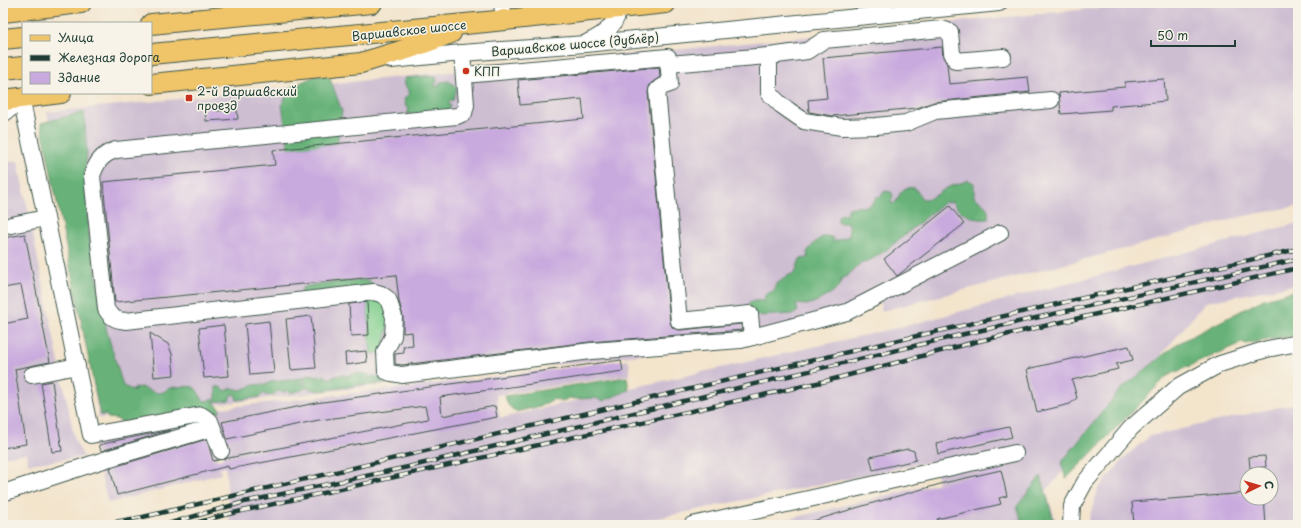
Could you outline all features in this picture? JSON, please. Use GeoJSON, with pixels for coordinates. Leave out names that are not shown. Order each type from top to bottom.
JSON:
{"type":"FeatureCollection","features":[{"type":"Feature","properties":{"kind":"main road"},"geometry":{"type":"LineString","coordinates":[[152,24],[372,3]]}},
{"type":"Feature","properties":{"kind":"main road","name":"Варшавское шоссе"},"geometry":{"type":"LineString","coordinates":[[152,54],[497,15],[618,5],[666,3]]}},
{"type":"Feature","properties":{"kind":"main road"},"geometry":{"type":"LineString","coordinates":[[3,12],[71,4]]}},
{"type":"Feature","properties":{"kind":"main road"},"geometry":{"type":"LineString","coordinates":[[360,63],[497,15]]}},
{"type":"Feature","properties":{"kind":"main road"},"geometry":{"type":"LineString","coordinates":[[3,39],[22,37]]}},
{"type":"Feature","properties":{"kind":"main road","name":"Варшавское шоссе (дублёр)"},"geometry":{"type":"LineString","coordinates":[[152,84],[360,63]]}},
{"type":"Feature","properties":{"kind":"main road"},"geometry":{"type":"LineString","coordinates":[[3,69],[22,67]]}},
{"type":"Feature","properties":{"kind":"main road"},"geometry":{"type":"LineString","coordinates":[[15,99],[53,94]]}},
{"type":"Feature","properties":{"kind":"street","name":"Варшавское шоссе (дублёр)"},"geometry":{"type":"LineString","coordinates":[[360,63],[462,53],[585,44],[670,50],[882,15],[998,3]]}},
{"type":"Feature","properties":{"kind":"street"},"geometry":{"type":"LineString","coordinates":[[585,44],[598,38],[609,28],[616,19],[618,5]]}},
{"type":"Feature","properties":{"kind":"street"},"geometry":{"type":"LineString","coordinates":[[882,15],[884,33]]}},
{"type":"Feature","properties":{"kind":"street"},"geometry":{"type":"LineString","coordinates":[[670,50],[769,56],[807,51],[824,40],[884,33],[942,29],[950,32],[952,53],[956,61],[1003,57]]}},
{"type":"Feature","properties":{"kind":"street"},"geometry":{"type":"LineString","coordinates":[[464,75],[668,57],[670,50]]}},
{"type":"Feature","properties":{"kind":"street"},"geometry":{"type":"LineString","coordinates":[[670,50],[670,84],[660,87],[657,91],[678,320],[750,314],[752,337]]}},
{"type":"Feature","properties":{"kind":"street"},"geometry":{"type":"LineString","coordinates":[[462,53],[466,105],[464,113],[457,116],[108,152],[96,165],[92,176],[106,309],[110,316],[118,320],[126,321],[374,292],[388,299],[394,317],[392,336],[385,352],[386,371],[402,375],[591,351],[741,340],[848,312],[1000,233]]}},
{"type":"Feature","properties":{"kind":"street"},"geometry":{"type":"LineString","coordinates":[[769,56],[769,93],[781,105],[804,121],[842,127],[906,123],[935,111],[1051,100]]}},
{"type":"Feature","properties":{"kind":"street"},"geometry":{"type":"LineString","coordinates":[[3,114],[15,99]]}},
{"type":"Feature","properties":{"kind":"street"},"geometry":{"type":"LineString","coordinates":[[15,99],[46,218],[91,435],[206,420]]}},
{"type":"Feature","properties":{"kind":"street"},"geometry":{"type":"LineString","coordinates":[[11,225],[46,218]]}},
{"type":"Feature","properties":{"kind":"street"},"geometry":{"type":"LineString","coordinates":[[1071,525],[1072,506],[1085,482],[1130,428],[1178,387],[1220,364],[1267,349],[1298,343]]}},
{"type":"Feature","properties":{"kind":"street"},"geometry":{"type":"LineString","coordinates":[[32,375],[77,366]]}},
{"type":"Feature","properties":{"kind":"street"},"geometry":{"type":"LineString","coordinates":[[206,420],[221,451]]}},
{"type":"Feature","properties":{"kind":"street"},"geometry":{"type":"LineString","coordinates":[[3,493],[110,458],[206,420]]}},
{"type":"Feature","properties":{"kind":"street"},"geometry":{"type":"LineString","coordinates":[[692,525],[1015,453]]}},
{"type":"Feature","properties":{"kind":"shaded area"},"geometry":{"type":"Polygon","coordinates":[[[1149,3],[1298,3],[1298,206],[1245,216],[1120,250],[882,311],[879,300],[751,342],[99,418],[47,112],[1149,3]]]}},
{"type":"Feature","properties":{"kind":"shaded area"},"geometry":{"type":"Polygon","coordinates":[[[18,161],[75,441],[84,457],[28,464],[27,453],[3,457],[3,163],[18,161]]]}},
{"type":"Feature","properties":{"kind":"shaded area"},"geometry":{"type":"Polygon","coordinates":[[[1298,223],[1298,284],[1206,302],[1046,491],[1057,525],[763,525],[938,483],[934,461],[624,525],[230,525],[226,473],[213,409],[629,360],[630,375],[496,395],[500,418],[905,326],[1298,223]]]}},
{"type":"Feature","properties":{"kind":"shaded area"},"geometry":{"type":"Polygon","coordinates":[[[1298,403],[1298,525],[1087,525],[1098,489],[1127,455],[1150,436],[1298,403]]]}},
{"type":"Feature","properties":{"kind":"shaded area"},"geometry":{"type":"Polygon","coordinates":[[[199,418],[211,436],[221,474],[108,503],[92,438],[199,418]]]}},
{"type":"Feature","properties":{"kind":"green space"},"geometry":{"type":"Polygon","coordinates":[[[317,75],[329,76],[342,111],[337,144],[289,149],[282,104],[291,87],[317,75]]]}},
{"type":"Feature","properties":{"kind":"green space"},"geometry":{"type":"Polygon","coordinates":[[[427,76],[436,77],[436,87],[440,82],[449,81],[457,88],[453,100],[449,102],[449,105],[451,106],[448,113],[407,114],[409,109],[406,107],[404,99],[410,93],[404,83],[405,78],[427,76]]]}},
{"type":"Feature","properties":{"kind":"green space"},"geometry":{"type":"Polygon","coordinates":[[[84,112],[87,154],[85,171],[89,235],[107,332],[123,386],[135,391],[134,388],[141,387],[158,393],[170,388],[183,386],[193,387],[204,401],[216,399],[216,387],[220,387],[226,391],[232,388],[241,390],[254,385],[267,384],[273,381],[302,378],[303,385],[305,385],[304,378],[307,375],[320,377],[325,375],[326,378],[341,375],[346,376],[356,373],[368,374],[370,378],[383,375],[399,382],[381,384],[379,382],[377,385],[360,385],[320,391],[305,388],[290,393],[287,390],[285,392],[277,391],[275,394],[269,396],[265,395],[264,393],[260,397],[237,400],[236,396],[233,394],[230,396],[230,400],[213,402],[219,407],[220,412],[121,422],[117,419],[108,418],[106,415],[100,415],[41,123],[84,112]]]}},
{"type":"Feature","properties":{"kind":"green space"},"geometry":{"type":"Polygon","coordinates":[[[968,180],[974,183],[974,197],[987,208],[988,219],[978,219],[963,213],[952,202],[945,202],[885,251],[869,261],[862,262],[847,276],[842,278],[839,287],[818,301],[807,305],[796,304],[798,311],[794,314],[757,316],[748,310],[750,302],[760,300],[764,302],[765,295],[775,290],[775,285],[789,275],[795,273],[800,259],[808,258],[807,252],[818,240],[829,237],[833,238],[833,242],[849,236],[849,223],[838,223],[838,217],[841,214],[846,214],[849,208],[868,206],[877,196],[879,197],[885,191],[891,192],[893,195],[891,204],[895,203],[902,191],[907,188],[915,188],[922,199],[927,199],[937,195],[949,187],[968,180]]]}},
{"type":"Feature","properties":{"kind":"green space"},"geometry":{"type":"Polygon","coordinates":[[[363,280],[370,281],[373,286],[304,296],[301,289],[311,285],[363,280]]]}},
{"type":"Feature","properties":{"kind":"green space"},"geometry":{"type":"Polygon","coordinates":[[[1298,290],[1298,335],[1245,344],[1244,342],[1167,376],[1066,479],[1061,463],[1120,390],[1177,344],[1264,299],[1298,290]]]}},
{"type":"Feature","properties":{"kind":"green space"},"geometry":{"type":"Polygon","coordinates":[[[376,297],[391,309],[383,352],[371,354],[367,298],[376,297]]]}},
{"type":"Feature","properties":{"kind":"green space"},"geometry":{"type":"Polygon","coordinates":[[[627,377],[629,390],[603,401],[595,398],[569,398],[561,402],[554,399],[540,406],[516,412],[508,405],[505,396],[627,377]]]}},
{"type":"Feature","properties":{"kind":"green space"},"geometry":{"type":"Polygon","coordinates":[[[1041,476],[1055,525],[1023,525],[1017,506],[1041,476]]]}},
{"type":"Feature","properties":{"kind":"building"},"geometry":{"type":"Polygon","coordinates":[[[942,47],[943,57],[947,64],[949,84],[1028,77],[1030,92],[934,102],[917,108],[832,116],[809,112],[808,100],[827,98],[823,58],[942,47]]]}},
{"type":"Feature","properties":{"kind":"building"},"geometry":{"type":"Polygon","coordinates":[[[659,67],[660,77],[650,84],[648,92],[670,322],[672,327],[680,330],[741,324],[742,330],[590,342],[402,365],[395,364],[395,354],[404,353],[403,347],[413,346],[412,332],[403,333],[403,317],[399,301],[396,275],[115,302],[103,182],[275,165],[273,150],[584,119],[582,99],[520,105],[518,80],[659,67]]]}},
{"type":"Feature","properties":{"kind":"building"},"geometry":{"type":"Polygon","coordinates":[[[1164,79],[1166,101],[1111,106],[1111,110],[1061,114],[1059,93],[1125,87],[1125,82],[1164,79]]]}},
{"type":"Feature","properties":{"kind":"building"},"geometry":{"type":"Polygon","coordinates":[[[215,106],[216,111],[237,110],[238,119],[206,121],[205,107],[215,106]]]}},
{"type":"Feature","properties":{"kind":"building"},"geometry":{"type":"Polygon","coordinates":[[[950,206],[964,224],[897,276],[884,259],[950,206]]]}},
{"type":"Feature","properties":{"kind":"building"},"geometry":{"type":"Polygon","coordinates":[[[25,234],[50,362],[15,369],[26,444],[3,448],[3,324],[28,319],[21,285],[3,288],[3,238],[25,234]]]}},
{"type":"Feature","properties":{"kind":"building"},"geometry":{"type":"Polygon","coordinates":[[[367,302],[369,335],[351,336],[349,304],[367,302]]]}},
{"type":"Feature","properties":{"kind":"building"},"geometry":{"type":"Polygon","coordinates":[[[311,316],[316,368],[291,370],[286,319],[311,316]]]}},
{"type":"Feature","properties":{"kind":"building"},"geometry":{"type":"Polygon","coordinates":[[[269,321],[274,373],[250,375],[245,324],[269,321]]]}},
{"type":"Feature","properties":{"kind":"building"},"geometry":{"type":"Polygon","coordinates":[[[224,325],[229,376],[204,378],[199,328],[224,325]]]}},
{"type":"Feature","properties":{"kind":"building"},"geometry":{"type":"Polygon","coordinates":[[[150,333],[168,344],[172,354],[174,375],[154,377],[150,333]]]}},
{"type":"Feature","properties":{"kind":"building"},"geometry":{"type":"Polygon","coordinates":[[[1129,346],[1133,360],[1116,364],[1118,369],[1072,380],[1077,398],[1070,404],[1037,412],[1027,369],[1129,346]]]}},
{"type":"Feature","properties":{"kind":"building"},"geometry":{"type":"Polygon","coordinates":[[[366,351],[367,362],[346,365],[345,353],[366,351]]]}},
{"type":"Feature","properties":{"kind":"building"},"geometry":{"type":"Polygon","coordinates":[[[621,360],[623,371],[440,397],[442,416],[495,406],[497,417],[229,469],[228,466],[117,495],[110,468],[207,439],[213,461],[428,419],[425,406],[319,420],[227,439],[222,422],[316,403],[621,360]]]}},
{"type":"Feature","properties":{"kind":"building"},"geometry":{"type":"Polygon","coordinates":[[[52,381],[62,451],[52,452],[41,383],[52,381]]]}},
{"type":"Feature","properties":{"kind":"building"},"geometry":{"type":"Polygon","coordinates":[[[1009,427],[1012,437],[938,454],[936,443],[1009,427]]]}},
{"type":"Feature","properties":{"kind":"building"},"geometry":{"type":"Polygon","coordinates":[[[171,430],[101,451],[99,445],[119,440],[171,430]]]}},
{"type":"Feature","properties":{"kind":"building"},"geometry":{"type":"Polygon","coordinates":[[[908,449],[914,451],[916,460],[873,470],[870,457],[908,449]]]}},
{"type":"Feature","properties":{"kind":"building"},"geometry":{"type":"Polygon","coordinates":[[[1265,456],[1266,466],[1250,466],[1249,457],[1265,456]]]}},
{"type":"Feature","properties":{"kind":"building"},"geometry":{"type":"Polygon","coordinates":[[[1001,470],[1007,496],[999,498],[1001,504],[937,519],[939,525],[807,525],[806,523],[944,483],[1001,470]]]}},
{"type":"Feature","properties":{"kind":"building"},"geometry":{"type":"Polygon","coordinates":[[[1239,494],[1239,506],[1265,506],[1266,525],[1134,525],[1132,502],[1239,494]]]}},
{"type":"Feature","properties":{"kind":"railway"},"geometry":{"type":"LineString","coordinates":[[97,525],[143,517],[895,341],[1298,249]]}},
{"type":"Feature","properties":{"kind":"railway"},"geometry":{"type":"LineString","coordinates":[[164,525],[244,502],[408,467],[960,335],[1298,259]]}},
{"type":"Feature","properties":{"kind":"railway"},"geometry":{"type":"LineString","coordinates":[[189,525],[224,515],[826,381],[979,341],[1298,268]]}},
{"type":"Feature","properties":{"kind":"place","name":"КПП"},"geometry":{"type":"Point","coordinates":[466,71]}},
{"type":"Feature","properties":{"kind":"place","name":"2-й Варшавский проезд"},"geometry":{"type":"Point","coordinates":[189,98]}}]}
